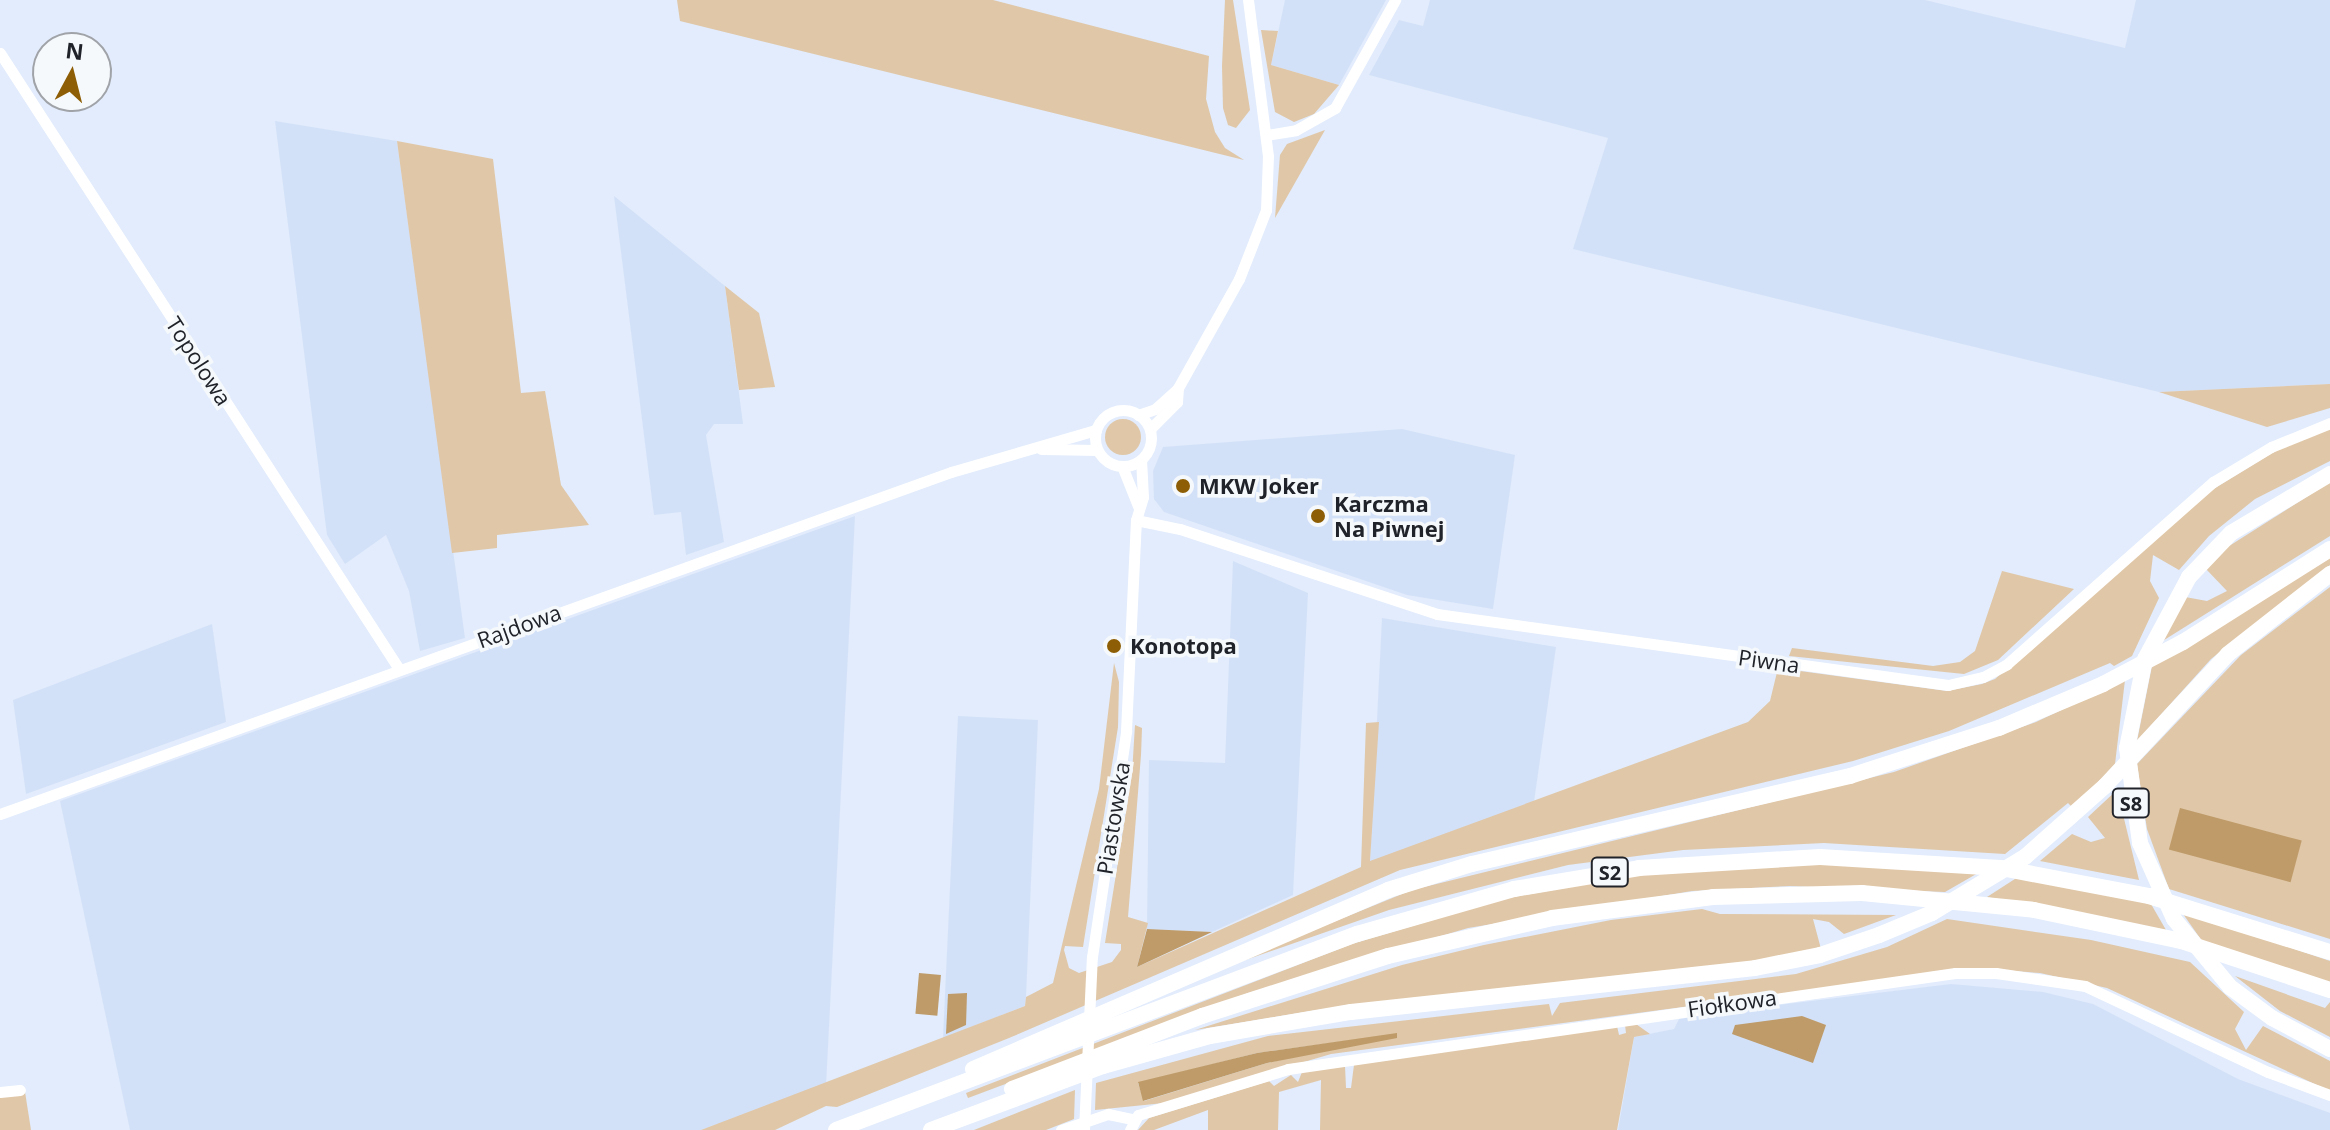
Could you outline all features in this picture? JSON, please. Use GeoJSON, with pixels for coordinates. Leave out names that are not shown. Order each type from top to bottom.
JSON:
{"type":"FeatureCollection","features":[{"type":"Feature","properties":{"kind":"highway","name":"S8"},"geometry":{"type":"LineString","coordinates":[[2330,474],[2266,508],[2231,533],[2189,577],[2157,631],[2136,687],[2127,748],[2132,810],[2147,866],[2174,919],[2212,969],[2251,1003],[2330,1049]]}},
{"type":"Feature","properties":{"kind":"highway"},"geometry":{"type":"LineString","coordinates":[[836,1130],[914,1099],[1388,890],[1472,864],[1850,776],[1999,728],[2103,684],[2183,642],[2330,549]]}},
{"type":"Feature","properties":{"kind":"highway"},"geometry":{"type":"LineString","coordinates":[[931,1130],[1103,1066],[1260,1026],[1755,968],[1820,955],[1879,935],[1985,884],[2080,812],[2228,654],[2330,574]]}},
{"type":"Feature","properties":{"kind":"highway","name":"S2"},"geometry":{"type":"LineString","coordinates":[[914,1099],[1357,934],[1514,889],[1667,864],[1820,857],[2001,868],[2164,900],[2330,952]]}},
{"type":"Feature","properties":{"kind":"highway","name":"S2"},"geometry":{"type":"LineString","coordinates":[[919,1130],[1072,1064],[1313,978],[1509,926],[1662,901],[1862,893],[2034,910],[2181,941],[2330,990]]}},
{"type":"Feature","properties":{"kind":"street"},"geometry":{"type":"LineString","coordinates":[[1138,415],[1150,429],[1150,446],[1141,460],[1122,466],[1097,450],[1096,430],[1113,411],[1138,415],[1155,409],[1178,388],[1258,235],[1269,180],[1248,0]]}},
{"type":"Feature","properties":{"kind":"street"},"geometry":{"type":"LineString","coordinates":[[1266,135],[1296,130],[1335,108],[1395,0]]}},
{"type":"Feature","properties":{"kind":"street","name":"Topolowa"},"geometry":{"type":"LineString","coordinates":[[0,53],[399,669]]}},
{"type":"Feature","properties":{"kind":"street"},"geometry":{"type":"LineString","coordinates":[[1150,429],[1177,402],[1178,388]]}},
{"type":"Feature","properties":{"kind":"street","name":"Piwna"},"geometry":{"type":"LineString","coordinates":[[1136,520],[1180,529],[1437,614],[1948,685],[1983,677],[2007,664],[2213,482],[2271,447],[2330,423]]}},
{"type":"Feature","properties":{"kind":"street","name":"Rajdowa"},"geometry":{"type":"LineString","coordinates":[[0,814],[976,463],[1040,449],[1096,430]]}},
{"type":"Feature","properties":{"kind":"street","name":"Rajdowa"},"geometry":{"type":"LineString","coordinates":[[1040,449],[1097,450]]}},
{"type":"Feature","properties":{"kind":"street","name":"Piastowska"},"geometry":{"type":"LineString","coordinates":[[1084,1130],[1092,957],[1123,764],[1136,520],[1143,497],[1141,460]]}},
{"type":"Feature","properties":{"kind":"street","name":"Piastowska"},"geometry":{"type":"LineString","coordinates":[[1122,466],[1138,506]]}},
{"type":"Feature","properties":{"kind":"street","name":"Fiołkowa"},"geometry":{"type":"LineString","coordinates":[[1061,1130],[1108,1114],[1131,1125],[1288,1069],[1365,1055],[1955,973],[1996,973],[2085,986],[2330,1095]]}},
{"type":"Feature","properties":{"kind":"street"},"geometry":{"type":"LineString","coordinates":[[0,1092],[20,1090]]}},
{"type":"Feature","properties":{"kind":"shaded area"},"geometry":{"type":"Polygon","coordinates":[[[677,0],[993,0],[1209,56],[1206,99],[1215,132],[1225,148],[1244,160],[680,21],[677,0]]]}},
{"type":"Feature","properties":{"kind":"shaded area"},"geometry":{"type":"Polygon","coordinates":[[[1225,0],[1233,0],[1250,110],[1236,128],[1228,125],[1223,108],[1222,66],[1225,0]]]}},
{"type":"Feature","properties":{"kind":"shaded area"},"geometry":{"type":"Polygon","coordinates":[[[1285,0],[1386,0],[1339,85],[1271,65],[1285,0]]]}},
{"type":"Feature","properties":{"kind":"shaded area"},"geometry":{"type":"Polygon","coordinates":[[[1430,0],[1925,0],[2125,48],[2136,0],[2330,0],[2330,384],[2159,392],[1573,249],[1608,138],[1369,75],[1399,20],[1423,26],[1430,0]]]}},
{"type":"Feature","properties":{"kind":"shaded area"},"geometry":{"type":"Polygon","coordinates":[[[1261,30],[1278,31],[1271,65],[1339,85],[1314,114],[1294,122],[1275,112],[1261,30]]]}},
{"type":"Feature","properties":{"kind":"shaded area"},"geometry":{"type":"Polygon","coordinates":[[[275,121],[397,141],[465,638],[420,651],[409,591],[386,535],[345,564],[327,535],[275,121]]]}},
{"type":"Feature","properties":{"kind":"shaded area"},"geometry":{"type":"Polygon","coordinates":[[[1325,130],[1275,218],[1280,155],[1287,144],[1325,130]]]}},
{"type":"Feature","properties":{"kind":"shaded area"},"geometry":{"type":"Polygon","coordinates":[[[397,141],[493,159],[521,393],[545,391],[561,485],[589,525],[497,535],[497,548],[452,553],[397,141]]]}},
{"type":"Feature","properties":{"kind":"shaded area"},"geometry":{"type":"Polygon","coordinates":[[[614,196],[725,286],[743,424],[714,424],[706,435],[724,542],[686,555],[681,512],[654,515],[614,196]]]}},
{"type":"Feature","properties":{"kind":"shaded area"},"geometry":{"type":"Polygon","coordinates":[[[725,286],[759,313],[775,387],[739,390],[725,286]]]}},
{"type":"Feature","properties":{"kind":"shaded area"},"geometry":{"type":"Polygon","coordinates":[[[2330,384],[2330,408],[2267,427],[2159,392],[2330,384]]]}},
{"type":"Feature","properties":{"kind":"shaded area"},"geometry":{"type":"Polygon","coordinates":[[[1123,419],[1136,424],[1141,437],[1136,450],[1123,455],[1110,450],[1105,437],[1110,424],[1123,419]]]}},
{"type":"Feature","properties":{"kind":"shaded area"},"geometry":{"type":"Polygon","coordinates":[[[1402,429],[1515,455],[1493,609],[1407,595],[1164,512],[1154,499],[1153,471],[1163,447],[1402,429]]]}},
{"type":"Feature","properties":{"kind":"shaded area"},"geometry":{"type":"Polygon","coordinates":[[[2330,429],[2330,461],[2255,499],[2209,536],[2179,570],[2153,555],[2150,581],[2159,598],[2132,656],[2114,666],[2110,663],[1949,731],[1853,761],[1400,870],[1009,1038],[837,1107],[826,1106],[775,1130],[701,1130],[1025,1006],[1026,997],[1053,983],[1099,789],[1114,663],[1119,682],[1118,727],[1083,947],[1065,946],[1064,950],[1069,968],[1079,973],[1112,962],[1121,950],[1121,944],[1105,943],[1132,774],[1135,725],[1142,728],[1128,917],[1148,923],[1137,967],[1361,867],[1366,723],[1379,722],[1370,861],[1748,722],[1770,701],[1778,668],[1947,691],[1982,684],[1995,679],[2207,493],[2285,445],[2330,429]]]}},
{"type":"Feature","properties":{"kind":"shaded area"},"geometry":{"type":"Polygon","coordinates":[[[2330,482],[2330,536],[2161,642],[2185,597],[2207,601],[2227,591],[2206,569],[2226,548],[2330,482]]]}},
{"type":"Feature","properties":{"kind":"shaded area"},"geometry":{"type":"Polygon","coordinates":[[[855,516],[826,1086],[701,1130],[130,1130],[60,801],[855,516]]]}},
{"type":"Feature","properties":{"kind":"shaded area"},"geometry":{"type":"Polygon","coordinates":[[[2330,558],[2330,565],[2211,659],[2137,741],[2152,666],[2330,558]]]}},
{"type":"Feature","properties":{"kind":"shaded area"},"geometry":{"type":"Polygon","coordinates":[[[1233,561],[1308,593],[1293,895],[1212,932],[1147,929],[1149,760],[1225,763],[1233,561]]]}},
{"type":"Feature","properties":{"kind":"shaded area"},"geometry":{"type":"Polygon","coordinates":[[[2002,571],[2074,589],[1998,660],[1964,674],[1789,656],[1792,648],[1933,666],[1960,662],[1975,651],[2002,571]]]}},
{"type":"Feature","properties":{"kind":"shaded area"},"geometry":{"type":"Polygon","coordinates":[[[2330,587],[2330,939],[2169,889],[2147,829],[2137,764],[2241,655],[2330,587]]]}},
{"type":"Feature","properties":{"kind":"shaded area"},"geometry":{"type":"Polygon","coordinates":[[[1382,618],[1556,647],[1534,802],[1370,862],[1382,618]]]}},
{"type":"Feature","properties":{"kind":"shaded area"},"geometry":{"type":"Polygon","coordinates":[[[212,624],[226,722],[26,794],[13,700],[212,624]]]}},
{"type":"Feature","properties":{"kind":"shaded area"},"geometry":{"type":"Polygon","coordinates":[[[2125,680],[2115,764],[2074,809],[2068,803],[2005,854],[1824,843],[1683,850],[1568,865],[1389,910],[1208,973],[1412,890],[1894,772],[2036,722],[2125,680]]]}},
{"type":"Feature","properties":{"kind":"shaded area"},"geometry":{"type":"Polygon","coordinates":[[[958,716],[1038,720],[1026,997],[1025,1006],[943,1038],[958,716]]]}},
{"type":"Feature","properties":{"kind":"shaded area"},"geometry":{"type":"Polygon","coordinates":[[[2117,790],[2139,880],[2040,861],[2072,834],[2091,842],[2105,838],[2088,817],[2117,790]]]}},
{"type":"Feature","properties":{"kind":"shaded area"},"geometry":{"type":"Polygon","coordinates":[[[2180,808],[2302,841],[2291,882],[2169,850],[2180,808]]]}},
{"type":"Feature","properties":{"kind":"shaded area"},"geometry":{"type":"Polygon","coordinates":[[[1841,863],[1978,873],[1945,892],[1790,886],[1692,891],[1468,928],[1248,993],[968,1098],[966,1093],[1352,944],[1503,899],[1635,875],[1841,863]]]}},
{"type":"Feature","properties":{"kind":"shaded area"},"geometry":{"type":"Polygon","coordinates":[[[2018,877],[2151,904],[2166,930],[1987,897],[2018,877]]]}},
{"type":"Feature","properties":{"kind":"shaded area"},"geometry":{"type":"Polygon","coordinates":[[[1702,909],[1720,914],[1896,915],[1844,934],[1829,922],[1813,919],[1821,949],[1757,961],[1317,1010],[1195,1030],[1402,965],[1484,945],[1611,920],[1702,909]]]}},
{"type":"Feature","properties":{"kind":"shaded area"},"geometry":{"type":"Polygon","coordinates":[[[2181,911],[2330,961],[2330,983],[2202,941],[2181,911]]]}},
{"type":"Feature","properties":{"kind":"shaded area"},"geometry":{"type":"Polygon","coordinates":[[[1947,919],[2091,940],[2190,962],[2244,1012],[2235,1029],[2246,1050],[2263,1026],[2330,1061],[2330,1091],[2107,988],[2040,973],[1975,968],[1331,1054],[1164,1103],[1095,1110],[1096,1083],[1268,1036],[1549,1004],[1552,1016],[1560,1003],[1796,974],[1887,947],[1947,919]],[[1397,1034],[1257,1053],[1138,1083],[1144,1101],[1267,1063],[1397,1034]]]}},
{"type":"Feature","properties":{"kind":"shaded area"},"geometry":{"type":"Polygon","coordinates":[[[1147,929],[1212,932],[1137,967],[1147,929]]]}},
{"type":"Feature","properties":{"kind":"shaded area"},"geometry":{"type":"Polygon","coordinates":[[[919,973],[941,975],[937,1016],[915,1014],[919,973]]]}},
{"type":"Feature","properties":{"kind":"shaded area"},"geometry":{"type":"Polygon","coordinates":[[[2235,976],[2325,1008],[2330,1002],[2330,1037],[2280,1011],[2235,976]]]}},
{"type":"Feature","properties":{"kind":"shaded area"},"geometry":{"type":"Polygon","coordinates":[[[1951,984],[2043,992],[2093,1004],[2238,1079],[2330,1113],[2330,1130],[1618,1130],[1634,1037],[1674,1029],[1680,1017],[1951,984]]]}},
{"type":"Feature","properties":{"kind":"shaded area"},"geometry":{"type":"Polygon","coordinates":[[[967,993],[966,1025],[946,1034],[948,994],[967,993]]]}},
{"type":"Feature","properties":{"kind":"shaded area"},"geometry":{"type":"Polygon","coordinates":[[[1802,1016],[1826,1025],[1813,1063],[1732,1034],[1735,1025],[1802,1016]]]}},
{"type":"Feature","properties":{"kind":"shaded area"},"geometry":{"type":"Polygon","coordinates":[[[1636,1024],[1650,1034],[1634,1037],[1617,1130],[1320,1130],[1321,1080],[1279,1092],[1278,1130],[1208,1130],[1208,1110],[1154,1130],[1138,1130],[1149,1118],[1269,1081],[1274,1086],[1291,1075],[1298,1082],[1302,1072],[1345,1066],[1346,1088],[1351,1088],[1354,1065],[1617,1026],[1619,1035],[1626,1033],[1625,1025],[1636,1024]]]}},
{"type":"Feature","properties":{"kind":"shaded area"},"geometry":{"type":"Polygon","coordinates":[[[1397,1033],[1397,1038],[1267,1063],[1143,1101],[1138,1082],[1257,1053],[1397,1033]]]}},
{"type":"Feature","properties":{"kind":"shaded area"},"geometry":{"type":"Polygon","coordinates":[[[1075,1090],[1074,1119],[1046,1130],[974,1130],[1075,1090]]]}},
{"type":"Feature","properties":{"kind":"shaded area"},"geometry":{"type":"Polygon","coordinates":[[[25,1092],[31,1130],[0,1130],[0,1097],[25,1092]]]}},
{"type":"Feature","properties":{"kind":"place","name":"MKW Joker"},"geometry":{"type":"Point","coordinates":[1183,486]}},
{"type":"Feature","properties":{"kind":"place","name":"Karczma Na Piwnej"},"geometry":{"type":"Point","coordinates":[1318,516]}},
{"type":"Feature","properties":{"kind":"place","name":"Konotopa"},"geometry":{"type":"Point","coordinates":[1114,646]}}]}
